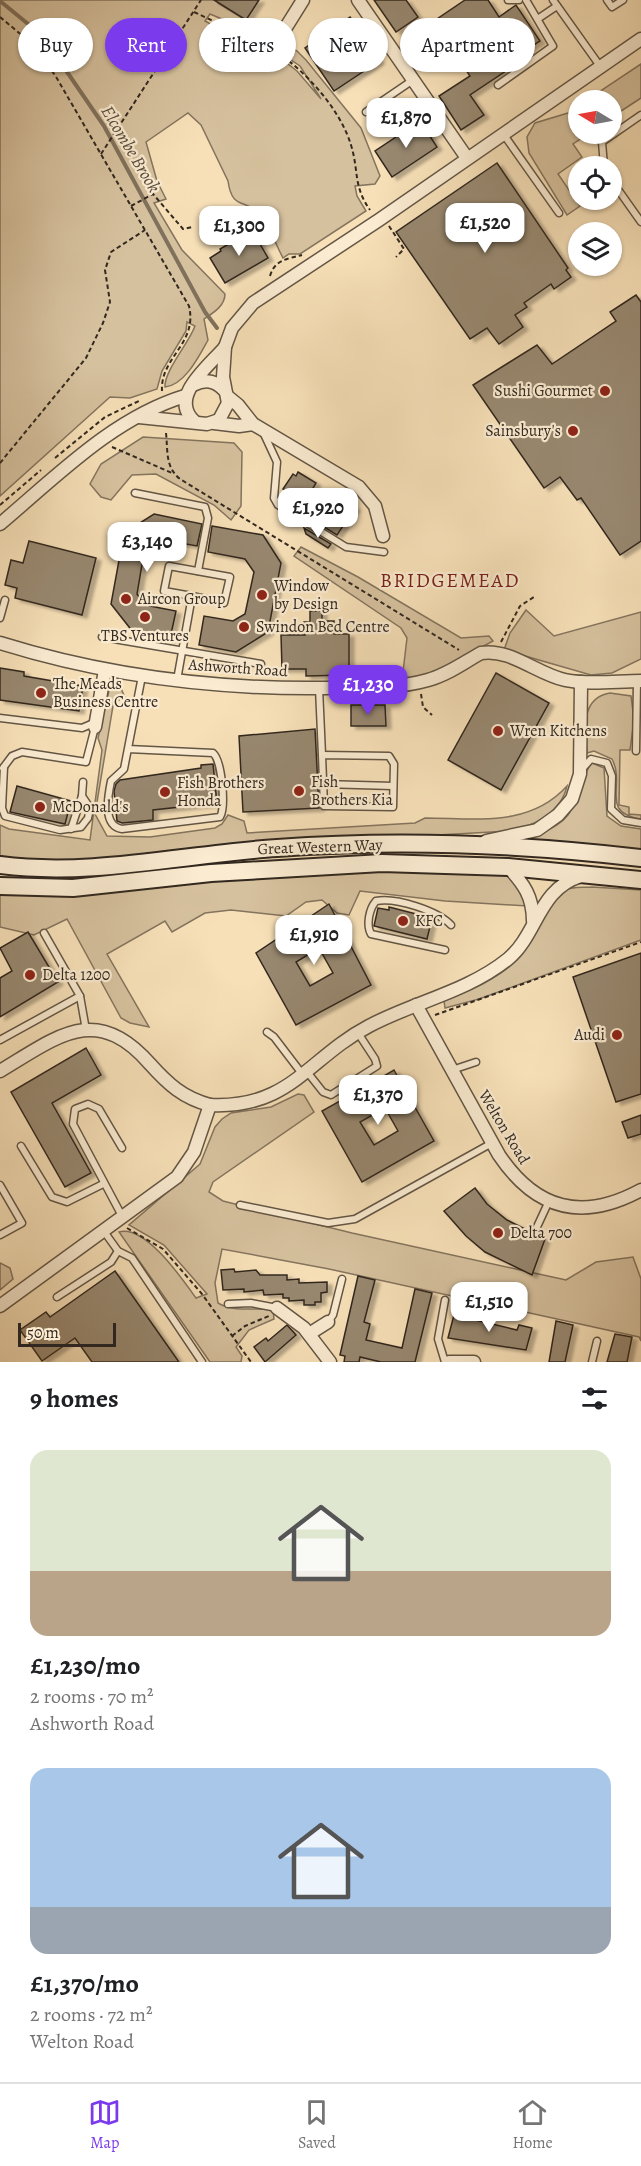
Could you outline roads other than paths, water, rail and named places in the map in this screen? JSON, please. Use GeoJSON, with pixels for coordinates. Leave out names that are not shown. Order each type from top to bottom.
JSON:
{"type":"FeatureCollection","features":[{"type":"Feature","properties":{"kind":"main road","name":"Great Western Way"},"geometry":{"type":"LineString","coordinates":[[0,865],[75,869],[285,847],[461,845],[565,850],[641,858]]}},
{"type":"Feature","properties":{"kind":"main road","name":"Great Western Way"},"geometry":{"type":"LineString","coordinates":[[0,886],[73,888],[330,864],[508,867],[591,873],[641,880]]}},
{"type":"Feature","properties":{"kind":"street"},"geometry":{"type":"LineString","coordinates":[[292,18],[303,0]]}},
{"type":"Feature","properties":{"kind":"street"},"geometry":{"type":"LineString","coordinates":[[358,0],[466,158]]}},
{"type":"Feature","properties":{"kind":"street"},"geometry":{"type":"LineString","coordinates":[[0,524],[99,441],[163,404],[185,396],[225,347],[232,328],[253,303],[371,225],[641,39]]}},
{"type":"Feature","properties":{"kind":"street"},"geometry":{"type":"LineString","coordinates":[[214,423],[224,415],[225,347]]}},
{"type":"Feature","properties":{"kind":"street"},"geometry":{"type":"LineString","coordinates":[[193,385],[207,381],[214,382],[257,427],[359,487],[375,506],[383,536]]}},
{"type":"Feature","properties":{"kind":"street"},"geometry":{"type":"LineString","coordinates":[[185,396],[185,410],[194,421]]}},
{"type":"Feature","properties":{"kind":"street"},"geometry":{"type":"LineString","coordinates":[[139,417],[257,427]]}},
{"type":"Feature","properties":{"kind":"street","name":"Ashworth Road"},"geometry":{"type":"LineString","coordinates":[[0,643],[105,670],[177,680],[270,688],[369,688],[420,682],[446,674],[481,653],[498,654],[562,679],[581,682]]}},
{"type":"Feature","properties":{"kind":"street"},"geometry":{"type":"LineString","coordinates":[[95,724],[105,670]]}},
{"type":"Feature","properties":{"kind":"street"},"geometry":{"type":"LineString","coordinates":[[461,845],[525,834],[548,823],[572,799],[580,774],[581,682],[639,681]]}},
{"type":"Feature","properties":{"kind":"street"},"geometry":{"type":"LineString","coordinates":[[508,867],[525,885],[530,895],[533,922]]}},
{"type":"Feature","properties":{"kind":"street"},"geometry":{"type":"LineString","coordinates":[[0,1071],[65,1034],[86,1030],[108,1032],[125,1039],[168,1085],[182,1095],[210,1105],[253,1101],[277,1092],[306,1074],[358,1033],[475,980],[501,964],[521,944],[554,891],[569,881],[591,873]]}},
{"type":"Feature","properties":{"kind":"street","name":"Welton Road"},"geometry":{"type":"LineString","coordinates":[[416,1005],[492,1142],[521,1184],[533,1194],[549,1202],[571,1207],[600,1205],[641,1190]]}},
{"type":"Feature","properties":{"kind":"street"},"geometry":{"type":"LineString","coordinates":[[0,1306],[102,1229],[169,1184],[184,1167],[202,1133],[210,1105]]}},
{"type":"Feature","properties":{"kind":"street"},"geometry":{"type":"LineString","coordinates":[[280,1310],[309,1334],[330,1362]]}},
{"type":"Feature","properties":{"kind":"street"},"geometry":{"type":"LineString","coordinates":[[309,1334],[328,1322]]}},
{"type":"Feature","properties":{"kind":"street"},"geometry":{"type":"LineString","coordinates":[[447,1362],[474,1362]]}},
{"type":"Feature","properties":{"kind":"lane"},"geometry":{"type":"LineString","coordinates":[[508,0],[519,0]]}},
{"type":"Feature","properties":{"kind":"lane"},"geometry":{"type":"LineString","coordinates":[[498,85],[554,46],[526,0]]}},
{"type":"Feature","properties":{"kind":"lane"},"geometry":{"type":"LineString","coordinates":[[607,0],[612,8],[623,0]]}},
{"type":"Feature","properties":{"kind":"lane"},"geometry":{"type":"LineString","coordinates":[[539,18],[555,3],[601,67]]}},
{"type":"Feature","properties":{"kind":"lane"},"geometry":{"type":"LineString","coordinates":[[366,112],[413,80]]}},
{"type":"Feature","properties":{"kind":"lane"},"geometry":{"type":"LineString","coordinates":[[603,156],[602,142],[641,115]]}},
{"type":"Feature","properties":{"kind":"lane"},"geometry":{"type":"LineString","coordinates":[[503,134],[559,213]]}},
{"type":"Feature","properties":{"kind":"lane"},"geometry":{"type":"LineString","coordinates":[[622,195],[641,222]]}},
{"type":"Feature","properties":{"kind":"lane"},"geometry":{"type":"LineString","coordinates":[[257,427],[277,462],[274,498],[278,505],[346,547],[384,552]]}},
{"type":"Feature","properties":{"kind":"lane"},"geometry":{"type":"LineString","coordinates":[[135,493],[205,507],[208,518],[198,571]]}},
{"type":"Feature","properties":{"kind":"lane"},"geometry":{"type":"LineString","coordinates":[[169,566],[230,577],[224,603],[192,596],[164,591],[169,566]]}},
{"type":"Feature","properties":{"kind":"lane"},"geometry":{"type":"LineString","coordinates":[[177,680],[192,596]]}},
{"type":"Feature","properties":{"kind":"lane"},"geometry":{"type":"LineString","coordinates":[[0,618],[5,600]]}},
{"type":"Feature","properties":{"kind":"lane"},"geometry":{"type":"LineString","coordinates":[[102,637],[261,664]]}},
{"type":"Feature","properties":{"kind":"lane"},"geometry":{"type":"LineString","coordinates":[[128,749],[213,753],[219,765],[224,806],[220,817],[114,828],[108,812],[109,789],[111,781],[124,769],[142,676]]}},
{"type":"Feature","properties":{"kind":"lane"},"geometry":{"type":"LineString","coordinates":[[636,751],[639,681]]}},
{"type":"Feature","properties":{"kind":"lane"},"geometry":{"type":"LineString","coordinates":[[319,688],[324,806],[393,807],[394,764],[389,756],[322,755]]}},
{"type":"Feature","properties":{"kind":"lane"},"geometry":{"type":"LineString","coordinates":[[0,718],[82,728],[95,724]]}},
{"type":"Feature","properties":{"kind":"lane"},"geometry":{"type":"LineString","coordinates":[[82,796],[90,808],[88,818],[81,827],[71,830],[60,830],[5,816],[2,808],[2,769],[12,756],[22,752],[86,762],[95,724]]}},
{"type":"Feature","properties":{"kind":"lane"},"geometry":{"type":"LineString","coordinates":[[580,774],[585,764],[591,759],[607,763],[612,776],[611,810],[620,819],[641,823]]}},
{"type":"Feature","properties":{"kind":"lane"},"geometry":{"type":"LineString","coordinates":[[71,830],[82,796],[82,782]]}},
{"type":"Feature","properties":{"kind":"lane"},"geometry":{"type":"LineString","coordinates":[[323,784],[393,786]]}},
{"type":"Feature","properties":{"kind":"lane"},"geometry":{"type":"LineString","coordinates":[[445,950],[371,934],[368,925],[372,906],[376,901],[386,900],[425,909],[442,916],[452,925]]}},
{"type":"Feature","properties":{"kind":"lane"},"geometry":{"type":"LineString","coordinates":[[44,933],[80,996],[86,1030]]}},
{"type":"Feature","properties":{"kind":"lane"},"geometry":{"type":"LineString","coordinates":[[0,1040],[80,996]]}},
{"type":"Feature","properties":{"kind":"lane"},"geometry":{"type":"LineString","coordinates":[[267,1032],[323,1092],[331,1095],[376,1066],[375,1059],[358,1033]]}},
{"type":"Feature","properties":{"kind":"lane"},"geometry":{"type":"LineString","coordinates":[[452,1070],[476,1062]]}},
{"type":"Feature","properties":{"kind":"lane"},"geometry":{"type":"LineString","coordinates":[[118,1218],[73,1124],[75,1109],[88,1104],[99,1109],[122,1148]]}},
{"type":"Feature","properties":{"kind":"lane"},"geometry":{"type":"LineString","coordinates":[[240,1205],[328,1223],[355,1219],[492,1142]]}},
{"type":"Feature","properties":{"kind":"lane"},"geometry":{"type":"LineString","coordinates":[[21,1146],[52,1197],[67,1202],[103,1184]]}},
{"type":"Feature","properties":{"kind":"lane"},"geometry":{"type":"LineString","coordinates":[[0,1185],[22,1222],[0,1235]]}},
{"type":"Feature","properties":{"kind":"lane"},"geometry":{"type":"LineString","coordinates":[[536,1229],[549,1202]]}},
{"type":"Feature","properties":{"kind":"lane"},"geometry":{"type":"LineString","coordinates":[[102,1229],[118,1251],[132,1257],[202,1362]]}},
{"type":"Feature","properties":{"kind":"lane"},"geometry":{"type":"LineString","coordinates":[[57,1297],[111,1262],[118,1251]]}},
{"type":"Feature","properties":{"kind":"lane"},"geometry":{"type":"LineString","coordinates":[[328,1322],[333,1315],[342,1279]]}},
{"type":"Feature","properties":{"kind":"lane"},"geometry":{"type":"LineString","coordinates":[[445,1300],[438,1339],[447,1362]]}},
{"type":"Feature","properties":{"kind":"lane"},"geometry":{"type":"LineString","coordinates":[[228,1304],[251,1303],[280,1310]]}},
{"type":"Feature","properties":{"kind":"lane"},"geometry":{"type":"LineString","coordinates":[[592,1362],[597,1341]]}},
{"type":"Feature","properties":{"kind":"waterway","name":"Elcombe Brook"},"geometry":{"type":"LineString","coordinates":[[0,1],[33,28],[50,47],[104,126],[205,312],[217,328]]}},
{"type":"Feature","properties":{"kind":"place","name":"Sushi Gourmet"},"geometry":{"type":"Point","coordinates":[605,391]}},
{"type":"Feature","properties":{"kind":"place","name":"Sainsbury's"},"geometry":{"type":"Point","coordinates":[573,431]}},
{"type":"Feature","properties":{"kind":"place","name":"Window by Design"},"geometry":{"type":"Point","coordinates":[262,595]}},
{"type":"Feature","properties":{"kind":"place","name":"Aircon Group"},"geometry":{"type":"Point","coordinates":[126,599]}},
{"type":"Feature","properties":{"kind":"place","name":"TBS Ventures"},"geometry":{"type":"Point","coordinates":[145,617]}},
{"type":"Feature","properties":{"kind":"place","name":"Swindon Bed Centre"},"geometry":{"type":"Point","coordinates":[244,627]}},
{"type":"Feature","properties":{"kind":"place","name":"The Meads Business Centre"},"geometry":{"type":"Point","coordinates":[41,693]}},
{"type":"Feature","properties":{"kind":"place","name":"Wren Kitchens"},"geometry":{"type":"Point","coordinates":[498,731]}},
{"type":"Feature","properties":{"kind":"place","name":"Fish Brothers Kia"},"geometry":{"type":"Point","coordinates":[299,791]}},
{"type":"Feature","properties":{"kind":"place","name":"Fish Brothers Honda"},"geometry":{"type":"Point","coordinates":[165,792]}},
{"type":"Feature","properties":{"kind":"place","name":"McDonald's"},"geometry":{"type":"Point","coordinates":[40,807]}},
{"type":"Feature","properties":{"kind":"place","name":"KFC"},"geometry":{"type":"Point","coordinates":[403,921]}},
{"type":"Feature","properties":{"kind":"place","name":"Delta 1200"},"geometry":{"type":"Point","coordinates":[30,975]}},
{"type":"Feature","properties":{"kind":"place","name":"Audi"},"geometry":{"type":"Point","coordinates":[617,1035]}},
{"type":"Feature","properties":{"kind":"place","name":"Delta 700"},"geometry":{"type":"Point","coordinates":[498,1233]}},
{"type":"Feature","properties":{"kind":"district","name":"BRIDGEMEAD"},"geometry":{"type":"Point","coordinates":[450,580]}}]}
